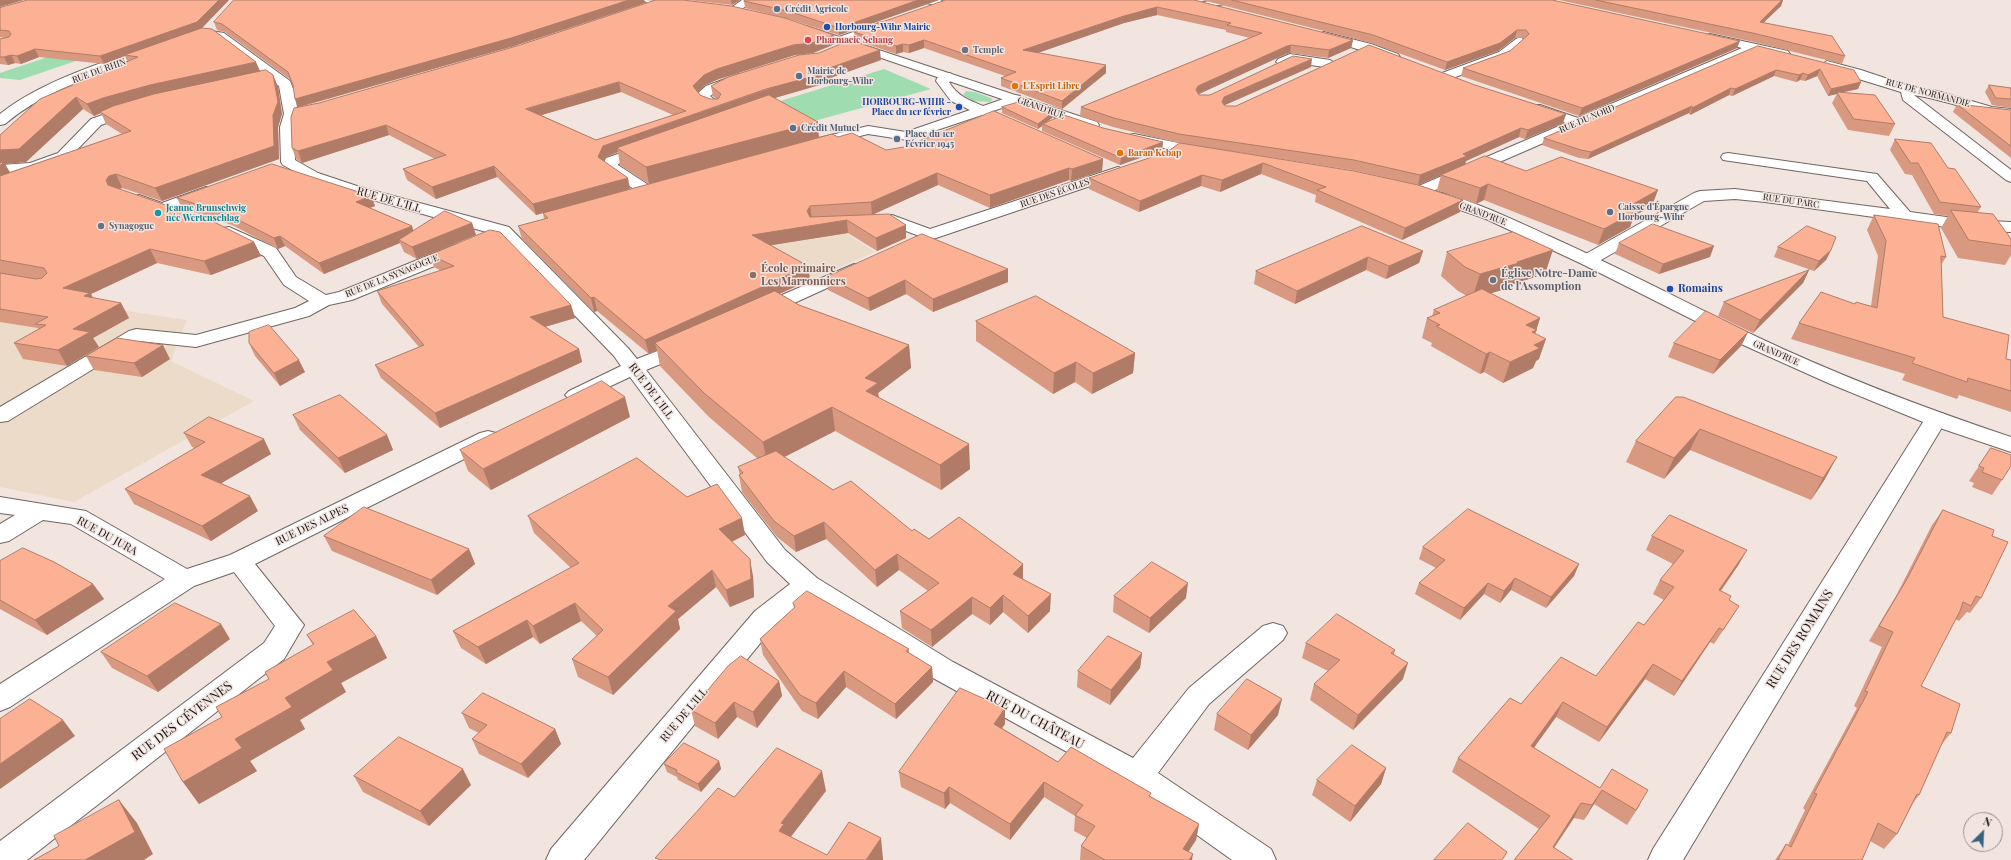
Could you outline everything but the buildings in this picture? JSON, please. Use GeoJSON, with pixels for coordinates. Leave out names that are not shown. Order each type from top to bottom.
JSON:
{"type":"FeatureCollection","features":[{"type":"Feature","properties":{"kind":"street"},"geometry":{"type":"LineString","coordinates":[[750,0],[729,10],[753,14]]}},
{"type":"Feature","properties":{"kind":"street"},"geometry":{"type":"LineString","coordinates":[[927,0],[948,2]]}},
{"type":"Feature","properties":{"kind":"street"},"geometry":{"type":"LineString","coordinates":[[1204,5],[1230,0]]}},
{"type":"Feature","properties":{"kind":"street"},"geometry":{"type":"LineString","coordinates":[[645,4],[664,2],[694,5]]}},
{"type":"Feature","properties":{"kind":"street"},"geometry":{"type":"LineString","coordinates":[[921,12],[948,2]]}},
{"type":"Feature","properties":{"kind":"street"},"geometry":{"type":"LineString","coordinates":[[1190,2],[1234,12]]}},
{"type":"Feature","properties":{"kind":"street"},"geometry":{"type":"LineString","coordinates":[[193,38],[205,33],[217,22]]}},
{"type":"Feature","properties":{"kind":"street"},"geometry":{"type":"LineString","coordinates":[[840,40],[891,22]]}},
{"type":"Feature","properties":{"kind":"street","name":"GRAND'RUE"},"geometry":{"type":"LineString","coordinates":[[797,26],[1115,133],[1178,148],[1223,155]]}},
{"type":"Feature","properties":{"kind":"street","name":"RUE DE L'ILL"},"geometry":{"type":"LineString","coordinates":[[205,33],[220,35],[285,84],[297,113],[287,127],[281,165],[354,190],[510,229],[621,352],[776,556],[808,585],[792,595],[765,618],[563,860]]}},
{"type":"Feature","properties":{"kind":"street"},"geometry":{"type":"LineString","coordinates":[[1315,33],[1366,47],[1403,60]]}},
{"type":"Feature","properties":{"kind":"street"},"geometry":{"type":"LineString","coordinates":[[1700,35],[1798,58]]}},
{"type":"Feature","properties":{"kind":"street"},"geometry":{"type":"LineString","coordinates":[[1446,76],[1503,55],[1520,41]]}},
{"type":"Feature","properties":{"kind":"street"},"geometry":{"type":"LineString","coordinates":[[830,52],[852,44]]}},
{"type":"Feature","properties":{"kind":"street"},"geometry":{"type":"LineString","coordinates":[[1309,74],[1366,47]]}},
{"type":"Feature","properties":{"kind":"street","name":"RUE DU NORD"},"geometry":{"type":"LineString","coordinates":[[1412,189],[1578,122],[1754,47]]}},
{"type":"Feature","properties":{"kind":"street","name":"RUE DU RHIN"},"geometry":{"type":"LineString","coordinates":[[1,119],[28,100],[112,66],[166,48]]}},
{"type":"Feature","properties":{"kind":"street"},"geometry":{"type":"LineString","coordinates":[[1270,68],[1290,58],[1338,60]]}},
{"type":"Feature","properties":{"kind":"street","name":"RUE DE NORMANDIE"},"geometry":{"type":"LineString","coordinates":[[1813,62],[1857,73],[1907,90],[1932,94],[1991,110],[2011,113]]}},
{"type":"Feature","properties":{"kind":"street"},"geometry":{"type":"LineString","coordinates":[[1431,71],[1465,84]]}},
{"type":"Feature","properties":{"kind":"street"},"geometry":{"type":"LineString","coordinates":[[714,105],[705,100],[703,95],[711,89],[724,83],[754,73]]}},
{"type":"Feature","properties":{"kind":"street"},"geometry":{"type":"LineString","coordinates":[[260,78],[275,75]]}},
{"type":"Feature","properties":{"kind":"street"},"geometry":{"type":"LineString","coordinates":[[950,77],[942,81],[948,93],[964,103],[1000,118]]}},
{"type":"Feature","properties":{"kind":"street"},"geometry":{"type":"LineString","coordinates":[[1907,90],[1908,97],[2011,177]]}},
{"type":"Feature","properties":{"kind":"street"},"geometry":{"type":"LineString","coordinates":[[813,145],[868,130],[907,136],[968,114],[985,111],[1015,99]]}},
{"type":"Feature","properties":{"kind":"street"},"geometry":{"type":"LineString","coordinates":[[0,105],[28,100]]}},
{"type":"Feature","properties":{"kind":"street"},"geometry":{"type":"LineString","coordinates":[[1521,103],[1578,122]]}},
{"type":"Feature","properties":{"kind":"street"},"geometry":{"type":"LineString","coordinates":[[0,170],[32,167],[63,156],[96,122],[114,114],[142,106]]}},
{"type":"Feature","properties":{"kind":"street"},"geometry":{"type":"LineString","coordinates":[[647,191],[610,166],[611,161],[664,142]]}},
{"type":"Feature","properties":{"kind":"street"},"geometry":{"type":"LineString","coordinates":[[1161,158],[1178,148]]}},
{"type":"Feature","properties":{"kind":"street"},"geometry":{"type":"LineString","coordinates":[[1728,157],[1872,177],[1906,216]]}},
{"type":"Feature","properties":{"kind":"street","name":"RUE DES ÉCOLES"},"geometry":{"type":"LineString","coordinates":[[908,245],[930,236],[1126,170],[1099,162]]}},
{"type":"Feature","properties":{"kind":"street"},"geometry":{"type":"LineString","coordinates":[[162,208],[222,186]]}},
{"type":"Feature","properties":{"kind":"street"},"geometry":{"type":"LineString","coordinates":[[632,195],[662,187]]}},
{"type":"Feature","properties":{"kind":"street","name":"GRAND'RUE"},"geometry":{"type":"LineString","coordinates":[[1412,189],[1492,216],[1588,260],[1748,340],[1835,379],[1936,419],[2011,445]]}},
{"type":"Feature","properties":{"kind":"street"},"geometry":{"type":"LineString","coordinates":[[122,194],[183,215]]}},
{"type":"Feature","properties":{"kind":"street","name":"RUE DU PARC"},"geometry":{"type":"LineString","coordinates":[[1588,260],[1700,196],[1735,194],[1750,195],[1968,225],[2011,228]]}},
{"type":"Feature","properties":{"kind":"street"},"geometry":{"type":"LineString","coordinates":[[862,222],[892,220],[930,236]]}},
{"type":"Feature","properties":{"kind":"street"},"geometry":{"type":"LineString","coordinates":[[211,225],[225,230],[270,252],[290,281],[323,301]]}},
{"type":"Feature","properties":{"kind":"street","name":"RUE DE LA SYNAGOGUE"},"geometry":{"type":"LineString","coordinates":[[0,416],[136,335],[196,341],[302,312],[323,301],[345,296],[510,229]]}},
{"type":"Feature","properties":{"kind":"street"},"geometry":{"type":"LineString","coordinates":[[748,317],[871,261]]}},
{"type":"Feature","properties":{"kind":"street"},"geometry":{"type":"LineString","coordinates":[[555,405],[605,380],[697,341]]}},
{"type":"Feature","properties":{"kind":"street","name":"RUE DES ROMAINS"},"geometry":{"type":"LineString","coordinates":[[1665,860],[1936,419]]}},
{"type":"Feature","properties":{"kind":"street","name":"RUE DES ALPES"},"geometry":{"type":"LineString","coordinates":[[0,699],[185,579],[239,561],[505,430]]}},
{"type":"Feature","properties":{"kind":"street","name":"RUE DU JURA"},"geometry":{"type":"LineString","coordinates":[[0,505],[77,517],[185,579]]}},
{"type":"Feature","properties":{"kind":"street"},"geometry":{"type":"LineString","coordinates":[[0,535],[40,512]]}},
{"type":"Feature","properties":{"kind":"street","name":"RUE DES CÉVENNES"},"geometry":{"type":"LineString","coordinates":[[1,860],[274,651],[290,625],[239,561]]}},
{"type":"Feature","properties":{"kind":"street","name":"RUE DU CHÂTEAU"},"geometry":{"type":"LineString","coordinates":[[808,585],[943,670],[1138,776],[1260,860]]}},
{"type":"Feature","properties":{"kind":"street"},"geometry":{"type":"LineString","coordinates":[[1138,776],[1199,696],[1273,632]]}},
{"type":"Feature","properties":{"kind":"shaded area","name":"École primaire Les Marronniers"},"geometry":{"type":"Polygon","coordinates":[[[839,229],[875,252],[757,303],[731,248],[839,229]]]}},
{"type":"Feature","properties":{"kind":"shaded area"},"geometry":{"type":"Polygon","coordinates":[[[0,292],[187,320],[171,361],[254,401],[74,502],[0,487],[0,292]]]}},
{"type":"Feature","properties":{"kind":"green space"},"geometry":{"type":"Polygon","coordinates":[[[72,49],[99,53],[20,80],[0,78],[0,73],[72,49]]]}},
{"type":"Feature","properties":{"kind":"green space"},"geometry":{"type":"Polygon","coordinates":[[[884,69],[931,89],[814,121],[777,102],[884,69]]]}},
{"type":"Feature","properties":{"kind":"green space"},"geometry":{"type":"Polygon","coordinates":[[[966,91],[975,92],[993,99],[990,102],[973,101],[963,95],[966,91]]]}},
{"type":"Feature","properties":{"kind":"place","name":"Crédit Agricole"},"geometry":{"type":"Point","coordinates":[777,9]}},
{"type":"Feature","properties":{"kind":"place","name":"Horbourg-Wihr Mairie"},"geometry":{"type":"Point","coordinates":[827,27]}},
{"type":"Feature","properties":{"kind":"place","name":"Pharmacie Schang"},"geometry":{"type":"Point","coordinates":[808,40]}},
{"type":"Feature","properties":{"kind":"place","name":"Temple"},"geometry":{"type":"Point","coordinates":[965,50]}},
{"type":"Feature","properties":{"kind":"place","name":"Mairie de Horbourg-Wihr"},"geometry":{"type":"Point","coordinates":[799,76]}},
{"type":"Feature","properties":{"kind":"place","name":"L'Esprit Libre"},"geometry":{"type":"Point","coordinates":[1015,86]}},
{"type":"Feature","properties":{"kind":"place","name":"HORBOURG-WIHR - Place du 1er février"},"geometry":{"type":"Point","coordinates":[959,107]}},
{"type":"Feature","properties":{"kind":"place","name":"Crédit Mutuel"},"geometry":{"type":"Point","coordinates":[793,128]}},
{"type":"Feature","properties":{"kind":"place","name":"Place du 1er Février 1945"},"geometry":{"type":"Point","coordinates":[897,139]}},
{"type":"Feature","properties":{"kind":"place","name":"Baran Kebap"},"geometry":{"type":"Point","coordinates":[1120,153]}},
{"type":"Feature","properties":{"kind":"place","name":"Caisse d'Épargne Horbourg-Wihr"},"geometry":{"type":"Point","coordinates":[1610,212]}},
{"type":"Feature","properties":{"kind":"place","name":"Jeanne Brunschwig née Wertenschlag"},"geometry":{"type":"Point","coordinates":[158,213]}},
{"type":"Feature","properties":{"kind":"place","name":"Synagogue"},"geometry":{"type":"Point","coordinates":[101,226]}},
{"type":"Feature","properties":{"kind":"place","name":"École primaire Les Marronniers"},"geometry":{"type":"Point","coordinates":[753,275]}},
{"type":"Feature","properties":{"kind":"place","name":"Église Notre-Dame de l'Assomption"},"geometry":{"type":"Point","coordinates":[1493,280]}},
{"type":"Feature","properties":{"kind":"place","name":"Romains"},"geometry":{"type":"Point","coordinates":[1670,289]}}]}
